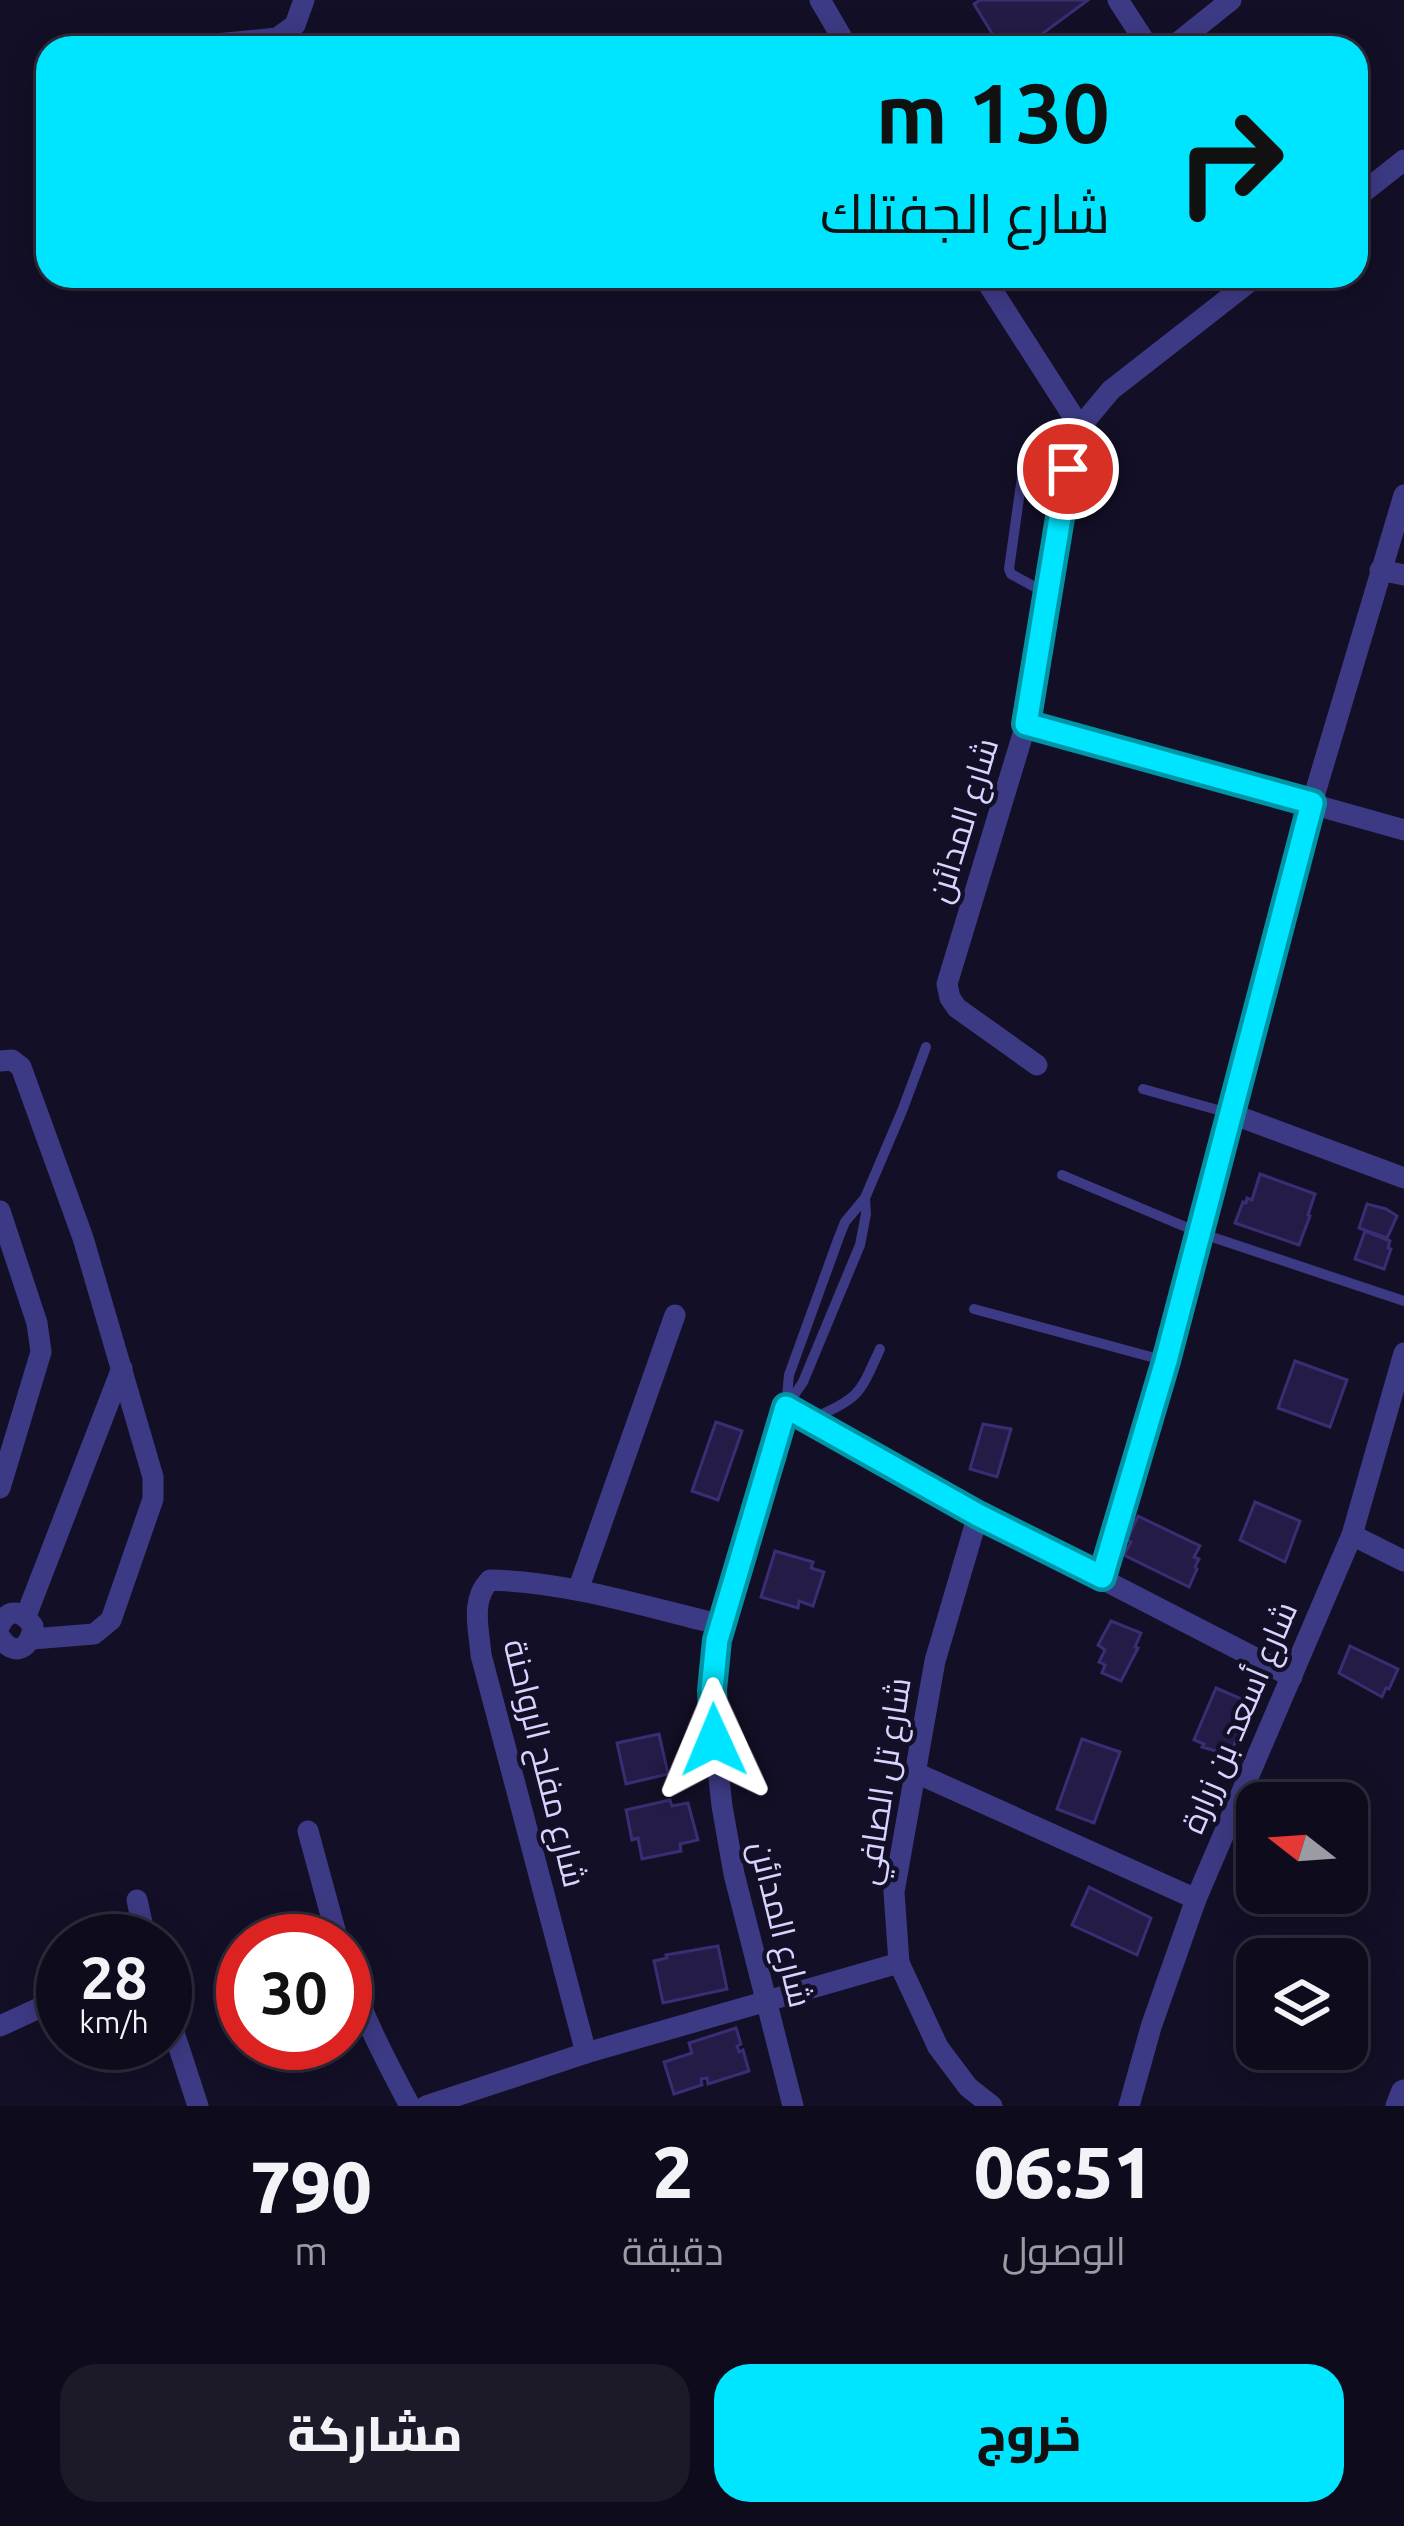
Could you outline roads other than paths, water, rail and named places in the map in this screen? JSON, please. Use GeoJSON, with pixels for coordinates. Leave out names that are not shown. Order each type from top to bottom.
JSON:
{"type":"FeatureCollection","features":[{"type":"Feature","properties":{"kind":"street"},"geometry":{"type":"LineString","coordinates":[[280,36],[296,25],[304,0]]}},
{"type":"Feature","properties":{"kind":"street"},"geometry":{"type":"LineString","coordinates":[[820,0],[841,36]]}},
{"type":"Feature","properties":{"kind":"street"},"geometry":{"type":"LineString","coordinates":[[1118,0],[1140,36]]}},
{"type":"Feature","properties":{"kind":"street"},"geometry":{"type":"LineString","coordinates":[[1186,36],[1232,0]]}},
{"type":"Feature","properties":{"kind":"street"},"geometry":{"type":"LineString","coordinates":[[1368,188],[1404,160]]}},
{"type":"Feature","properties":{"kind":"street"},"geometry":{"type":"LineString","coordinates":[[991,288],[1080,427]]}},
{"type":"Feature","properties":{"kind":"street","name":"شارع المدائن"},"geometry":{"type":"LineString","coordinates":[[1037,1065],[958,1008],[947,984],[1026,724],[1068,469],[1080,427],[1111,390],[1242,288]]}},
{"type":"Feature","properties":{"kind":"street"},"geometry":{"type":"LineString","coordinates":[[1102,1577],[1201,1233],[1312,803],[1404,495]]}},
{"type":"Feature","properties":{"kind":"street"},"geometry":{"type":"LineString","coordinates":[[1380,570],[1404,575]]}},
{"type":"Feature","properties":{"kind":"street"},"geometry":{"type":"LineString","coordinates":[[1026,724],[1404,830]]}},
{"type":"Feature","properties":{"kind":"street"},"geometry":{"type":"LineString","coordinates":[[0,1061],[12,1060],[21,1067],[83,1238],[154,1477],[153,1499],[111,1620],[94,1634],[12,1645]]}},
{"type":"Feature","properties":{"kind":"street"},"geometry":{"type":"LineString","coordinates":[[1232,1114],[1404,1178]]}},
{"type":"Feature","properties":{"kind":"street"},"geometry":{"type":"LineString","coordinates":[[0,1211],[41,1339],[37,1369],[2,1469]]}},
{"type":"Feature","properties":{"kind":"street"},"geometry":{"type":"LineString","coordinates":[[578,1590],[675,1316]]}},
{"type":"Feature","properties":{"kind":"street","name":"شارع أسعد بن زرارة"},"geometry":{"type":"LineString","coordinates":[[1129,2106],[1196,1899],[1352,1535],[1404,1353]]}},
{"type":"Feature","properties":{"kind":"street"},"geometry":{"type":"LineString","coordinates":[[26,1616],[122,1368]]}},
{"type":"Feature","properties":{"kind":"street"},"geometry":{"type":"LineString","coordinates":[[786,1407],[978,1515],[1292,1677]]}},
{"type":"Feature","properties":{"kind":"street","name":"شارع المدائن"},"geometry":{"type":"LineString","coordinates":[[786,1407],[722,1625],[715,1659],[714,1740],[734,1874],[793,2106]]}},
{"type":"Feature","properties":{"kind":"street","name":"شارع تل الصافي"},"geometry":{"type":"LineString","coordinates":[[978,1515],[935,1661],[894,1892],[899,1963],[938,2047],[968,2086],[992,2106]]}},
{"type":"Feature","properties":{"kind":"street"},"geometry":{"type":"LineString","coordinates":[[1352,1535],[1404,1562]]}},
{"type":"Feature","properties":{"kind":"street","name":"شارع مفلح الرواحنة"},"geometry":{"type":"LineString","coordinates":[[586,2053],[481,1655],[480,1590],[490,1580],[520,1581],[722,1625]]}},
{"type":"Feature","properties":{"kind":"street"},"geometry":{"type":"LineString","coordinates":[[0,1622],[17,1613],[33,1626],[12,1645]]}},
{"type":"Feature","properties":{"kind":"street"},"geometry":{"type":"LineString","coordinates":[[914,1772],[1196,1899]]}},
{"type":"Feature","properties":{"kind":"street"},"geometry":{"type":"LineString","coordinates":[[308,1831],[331,1914]]}},
{"type":"Feature","properties":{"kind":"street"},"geometry":{"type":"LineString","coordinates":[[137,1900],[140,1914]]}},
{"type":"Feature","properties":{"kind":"street"},"geometry":{"type":"LineString","coordinates":[[426,2106],[586,2053],[899,1963]]}},
{"type":"Feature","properties":{"kind":"street"},"geometry":{"type":"LineString","coordinates":[[0,2026],[36,2009]]}},
{"type":"Feature","properties":{"kind":"street"},"geometry":{"type":"LineString","coordinates":[[372,2032],[410,2106]]}},
{"type":"Feature","properties":{"kind":"street"},"geometry":{"type":"LineString","coordinates":[[186,2070],[198,2106]]}},
{"type":"Feature","properties":{"kind":"street"},"geometry":{"type":"LineString","coordinates":[[1399,2106],[1404,2093]]}},
{"type":"Feature","properties":{"kind":"lane"},"geometry":{"type":"LineString","coordinates":[[1046,593],[1011,574],[1008,563],[1023,470],[1032,464],[1068,469]]}},
{"type":"Feature","properties":{"kind":"lane"},"geometry":{"type":"LineString","coordinates":[[786,1407],[803,1382],[860,1245],[865,1198],[926,1047]]}},
{"type":"Feature","properties":{"kind":"lane"},"geometry":{"type":"LineString","coordinates":[[1143,1089],[1232,1114]]}},
{"type":"Feature","properties":{"kind":"lane"},"geometry":{"type":"LineString","coordinates":[[1062,1174],[1201,1233],[1404,1301]]}},
{"type":"Feature","properties":{"kind":"lane"},"geometry":{"type":"LineString","coordinates":[[786,1407],[789,1376],[839,1237],[865,1198]]}},
{"type":"Feature","properties":{"kind":"lane"},"geometry":{"type":"LineString","coordinates":[[974,1309],[1166,1361]]}},
{"type":"Feature","properties":{"kind":"lane"},"geometry":{"type":"LineString","coordinates":[[809,1420],[855,1396],[880,1348]]}}]}
